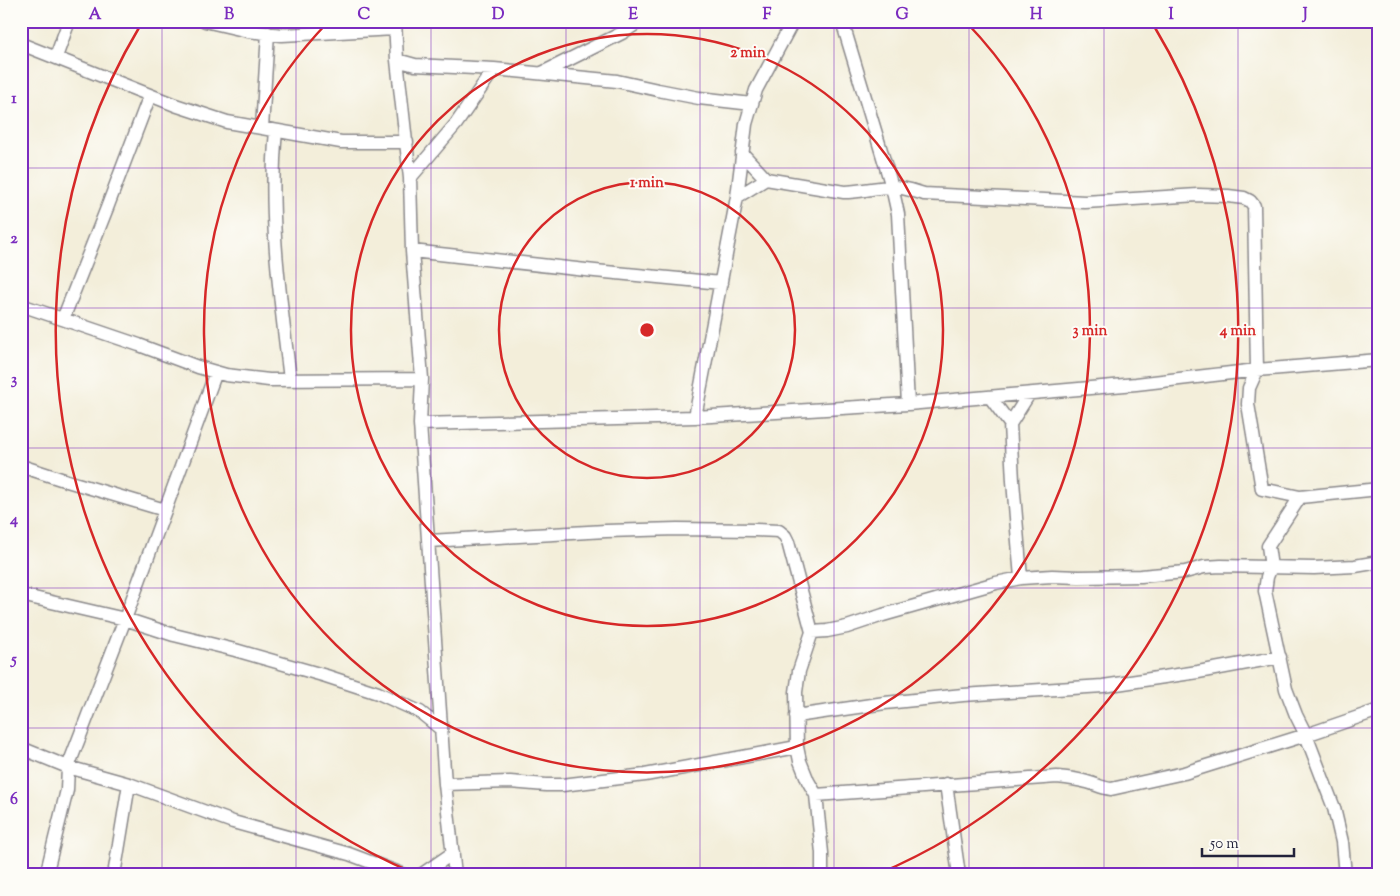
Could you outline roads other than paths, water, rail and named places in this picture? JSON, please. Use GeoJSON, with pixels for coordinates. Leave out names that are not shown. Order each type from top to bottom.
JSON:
{"type":"FeatureCollection","features":[{"type":"Feature","properties":{"kind":"street"},"geometry":{"type":"LineString","coordinates":[[56,57],[68,21]]}},
{"type":"Feature","properties":{"kind":"street"},"geometry":{"type":"LineString","coordinates":[[205,21],[248,31],[262,29],[282,34],[395,25],[410,178],[412,251],[422,379],[420,424],[445,784],[455,875]]}},
{"type":"Feature","properties":{"kind":"street"},"geometry":{"type":"LineString","coordinates":[[542,73],[622,33],[640,21]]}},
{"type":"Feature","properties":{"kind":"street"},"geometry":{"type":"LineString","coordinates":[[695,417],[737,197],[746,124],[756,90],[793,21]]}},
{"type":"Feature","properties":{"kind":"street"},"geometry":{"type":"LineString","coordinates":[[842,21],[892,187],[898,214],[908,404]]}},
{"type":"Feature","properties":{"kind":"street"},"geometry":{"type":"LineString","coordinates":[[262,29],[262,128]]}},
{"type":"Feature","properties":{"kind":"street"},"geometry":{"type":"LineString","coordinates":[[21,44],[175,105],[227,122],[341,142],[407,142]]}},
{"type":"Feature","properties":{"kind":"street"},"geometry":{"type":"LineString","coordinates":[[397,60],[415,65],[494,69],[617,80],[699,98],[752,104]]}},
{"type":"Feature","properties":{"kind":"street"},"geometry":{"type":"LineString","coordinates":[[410,178],[456,124],[494,69]]}},
{"type":"Feature","properties":{"kind":"street"},"geometry":{"type":"LineString","coordinates":[[63,319],[150,95]]}},
{"type":"Feature","properties":{"kind":"street"},"geometry":{"type":"LineString","coordinates":[[276,131],[273,158],[273,192],[282,313],[290,379]]}},
{"type":"Feature","properties":{"kind":"street"},"geometry":{"type":"LineString","coordinates":[[742,153],[766,179],[844,192],[892,187],[924,194],[1085,202],[1198,195],[1228,196],[1244,198],[1250,201],[1254,206],[1256,370],[1249,388],[1248,404],[1262,489],[1300,497],[1379,489]]}},
{"type":"Feature","properties":{"kind":"street"},"geometry":{"type":"LineString","coordinates":[[737,197],[766,179]]}},
{"type":"Feature","properties":{"kind":"street"},"geometry":{"type":"LineString","coordinates":[[412,251],[721,283]]}},
{"type":"Feature","properties":{"kind":"street"},"geometry":{"type":"LineString","coordinates":[[21,306],[139,345],[191,365],[226,375],[269,380],[422,379]]}},
{"type":"Feature","properties":{"kind":"street"},"geometry":{"type":"LineString","coordinates":[[420,424],[695,417],[908,404],[1379,360]]}},
{"type":"Feature","properties":{"kind":"street"},"geometry":{"type":"LineString","coordinates":[[46,875],[67,790],[68,767],[216,372]]}},
{"type":"Feature","properties":{"kind":"street"},"geometry":{"type":"LineString","coordinates":[[1010,424],[1029,394]]}},
{"type":"Feature","properties":{"kind":"street"},"geometry":{"type":"LineString","coordinates":[[990,397],[1010,424],[1021,578]]}},
{"type":"Feature","properties":{"kind":"street"},"geometry":{"type":"LineString","coordinates":[[21,466],[165,510]]}},
{"type":"Feature","properties":{"kind":"street"},"geometry":{"type":"LineString","coordinates":[[1300,497],[1268,546],[1271,567],[1266,577],[1265,590],[1286,689],[1334,808],[1342,842],[1344,875]]}},
{"type":"Feature","properties":{"kind":"street"},"geometry":{"type":"LineString","coordinates":[[429,542],[606,531],[677,529],[779,531],[785,536],[812,632],[799,671],[796,692],[797,747],[805,774],[816,795],[822,853],[822,875]]}},
{"type":"Feature","properties":{"kind":"street"},"geometry":{"type":"LineString","coordinates":[[812,632],[848,627],[883,615],[996,583],[1021,578],[1141,576],[1185,572],[1204,567],[1314,568],[1355,566],[1379,562]]}},
{"type":"Feature","properties":{"kind":"street"},"geometry":{"type":"LineString","coordinates":[[21,595],[125,618],[174,635],[326,676],[378,694],[420,712],[441,729]]}},
{"type":"Feature","properties":{"kind":"street"},"geometry":{"type":"LineString","coordinates":[[796,716],[934,698],[1103,686],[1198,672],[1280,657]]}},
{"type":"Feature","properties":{"kind":"street"},"geometry":{"type":"LineString","coordinates":[[420,712],[439,699]]}},
{"type":"Feature","properties":{"kind":"street"},"geometry":{"type":"LineString","coordinates":[[816,795],[946,784],[1058,778],[1073,778],[1100,788],[1111,789],[1184,773],[1379,710]]}},
{"type":"Feature","properties":{"kind":"street"},"geometry":{"type":"LineString","coordinates":[[445,784],[510,782],[562,785],[645,775],[797,747]]}},
{"type":"Feature","properties":{"kind":"street"},"geometry":{"type":"LineString","coordinates":[[21,748],[68,767],[129,784],[233,822],[349,854],[405,875]]}},
{"type":"Feature","properties":{"kind":"street"},"geometry":{"type":"LineString","coordinates":[[114,875],[129,784]]}},
{"type":"Feature","properties":{"kind":"street"},"geometry":{"type":"LineString","coordinates":[[946,784],[959,875]]}},
{"type":"Feature","properties":{"kind":"street"},"geometry":{"type":"LineString","coordinates":[[421,875],[453,853]]}}]}
